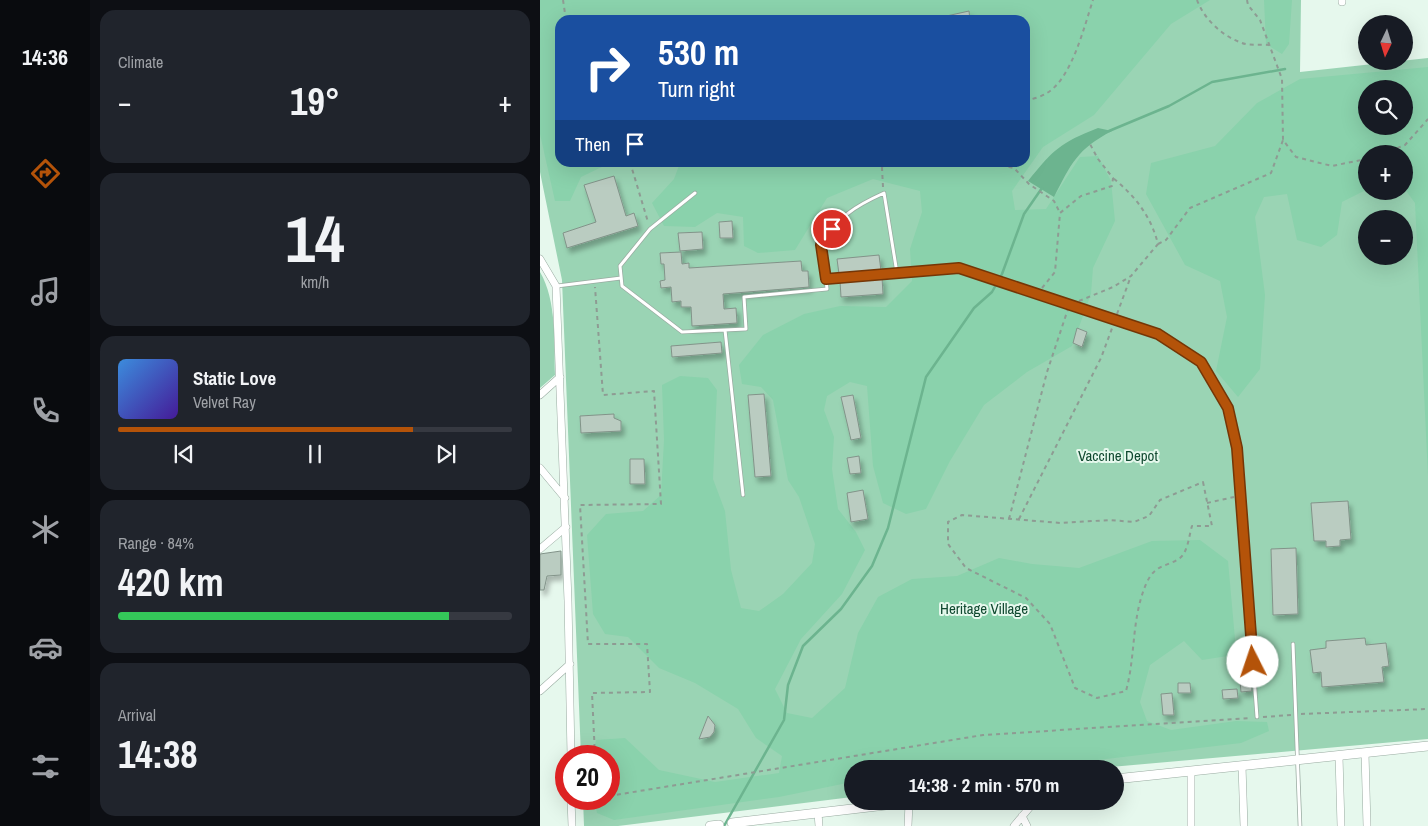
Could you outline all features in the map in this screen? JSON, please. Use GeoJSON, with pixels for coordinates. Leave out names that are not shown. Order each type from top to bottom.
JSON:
{"type":"FeatureCollection","features":[{"type":"Feature","properties":{"kind":"street"},"geometry":{"type":"LineString","coordinates":[[540,259],[556,286],[566,526],[571,745]]}},
{"type":"Feature","properties":{"kind":"street"},"geometry":{"type":"LineString","coordinates":[[540,395],[560,378]]}},
{"type":"Feature","properties":{"kind":"street"},"geometry":{"type":"LineString","coordinates":[[540,468],[565,499]]}},
{"type":"Feature","properties":{"kind":"street"},"geometry":{"type":"LineString","coordinates":[[540,549],[566,526]]}},
{"type":"Feature","properties":{"kind":"street"},"geometry":{"type":"LineString","coordinates":[[540,691],[570,664]]}},
{"type":"Feature","properties":{"kind":"street"},"geometry":{"type":"LineString","coordinates":[[1124,778],[1428,746]]}},
{"type":"Feature","properties":{"kind":"street"},"geometry":{"type":"LineString","coordinates":[[1365,753],[1366,826]]}},
{"type":"Feature","properties":{"kind":"street"},"geometry":{"type":"LineString","coordinates":[[1340,756],[1341,826]]}},
{"type":"Feature","properties":{"kind":"street"},"geometry":{"type":"LineString","coordinates":[[1242,766],[1244,826]]}},
{"type":"Feature","properties":{"kind":"street"},"geometry":{"type":"LineString","coordinates":[[1191,771],[1191,826]]}},
{"type":"Feature","properties":{"kind":"street"},"geometry":{"type":"LineString","coordinates":[[571,810],[572,826]]}},
{"type":"Feature","properties":{"kind":"street"},"geometry":{"type":"LineString","coordinates":[[732,824],[761,823],[845,810]]}},
{"type":"Feature","properties":{"kind":"street"},"geometry":{"type":"LineString","coordinates":[[908,826],[909,810]]}},
{"type":"Feature","properties":{"kind":"street"},"geometry":{"type":"LineString","coordinates":[[1014,826],[1027,810]]}},
{"type":"Feature","properties":{"kind":"street"},"geometry":{"type":"LineString","coordinates":[[818,813],[819,826]]}},
{"type":"Feature","properties":{"kind":"street"},"geometry":{"type":"LineString","coordinates":[[1022,816],[1027,826]]}},
{"type":"Feature","properties":{"kind":"lane"},"geometry":{"type":"LineString","coordinates":[[695,193],[650,229],[620,266],[622,286],[682,332],[746,329],[744,296],[827,290],[821,245],[832,229],[853,207],[884,193],[897,273]]}},
{"type":"Feature","properties":{"kind":"lane"},"geometry":{"type":"LineString","coordinates":[[826,279],[959,268],[1158,334],[1201,362],[1228,408],[1237,448],[1257,717]]}},
{"type":"Feature","properties":{"kind":"lane"},"geometry":{"type":"LineString","coordinates":[[556,286],[621,278]]}},
{"type":"Feature","properties":{"kind":"lane"},"geometry":{"type":"LineString","coordinates":[[725,330],[743,495]]}},
{"type":"Feature","properties":{"kind":"lane"},"geometry":{"type":"LineString","coordinates":[[1293,644],[1300,826]]}},
{"type":"Feature","properties":{"kind":"path"},"geometry":{"type":"LineString","coordinates":[[563,0],[565,15]]}},
{"type":"Feature","properties":{"kind":"path"},"geometry":{"type":"LineString","coordinates":[[1030,99],[1047,93],[1059,82],[1073,58],[1093,0]]}},
{"type":"Feature","properties":{"kind":"path"},"geometry":{"type":"LineString","coordinates":[[1197,0],[1202,14],[1231,38],[1244,44],[1270,45]]}},
{"type":"Feature","properties":{"kind":"path"},"geometry":{"type":"LineString","coordinates":[[1009,518],[1047,372],[1070,304],[1113,287],[1131,276],[1158,244],[1166,240],[1190,208],[1271,173],[1282,140],[1282,79],[1260,20],[1248,5],[1247,0]]}},
{"type":"Feature","properties":{"kind":"path"},"geometry":{"type":"LineString","coordinates":[[1406,145],[1428,119]]}},
{"type":"Feature","properties":{"kind":"path"},"geometry":{"type":"LineString","coordinates":[[1282,140],[1296,158],[1332,166],[1358,161]]}},
{"type":"Feature","properties":{"kind":"path"},"geometry":{"type":"LineString","coordinates":[[1090,144],[1098,159],[1113,178],[1133,195],[1154,227],[1158,244]]}},
{"type":"Feature","properties":{"kind":"path"},"geometry":{"type":"LineString","coordinates":[[631,167],[650,229]]}},
{"type":"Feature","properties":{"kind":"path"},"geometry":{"type":"LineString","coordinates":[[882,167],[884,193]]}},
{"type":"Feature","properties":{"kind":"path"},"geometry":{"type":"LineString","coordinates":[[1009,167],[1014,168],[1029,184],[1054,201],[1060,213],[1055,272],[1038,294]]}},
{"type":"Feature","properties":{"kind":"path"},"geometry":{"type":"LineString","coordinates":[[1060,213],[1081,196],[1112,186],[1113,178]]}},
{"type":"Feature","properties":{"kind":"path"},"geometry":{"type":"LineString","coordinates":[[1019,519],[1101,358],[1131,276]]}},
{"type":"Feature","properties":{"kind":"path"},"geometry":{"type":"LineString","coordinates":[[594,745],[592,693],[650,692],[647,644],[588,644],[580,505],[661,504],[654,392],[603,395],[595,281]]}},
{"type":"Feature","properties":{"kind":"path"},"geometry":{"type":"LineString","coordinates":[[1203,482],[1207,503],[1212,526],[1192,526],[1186,549],[1180,558],[1162,565],[1148,580],[1138,608],[1132,639],[1131,671],[1126,691],[1097,698],[1075,688],[1050,624],[1026,598],[966,568],[948,544],[948,522],[962,515],[1061,523],[1110,520],[1134,522],[1149,516],[1160,500],[1203,482]]}},
{"type":"Feature","properties":{"kind":"path"},"geometry":{"type":"LineString","coordinates":[[1207,503],[1241,496]]}},
{"type":"Feature","properties":{"kind":"path"},"geometry":{"type":"LineString","coordinates":[[620,794],[984,735],[1296,714],[1428,709]]}},
{"type":"Feature","properties":{"kind":"green space","name":"Vaccine Depot"},"geometry":{"type":"Polygon","coordinates":[[[540,0],[1301,0],[1300,72],[1358,66],[1358,70],[1413,70],[1413,60],[1428,58],[1428,739],[1124,766],[1124,760],[844,760],[844,798],[618,826],[584,826],[583,810],[620,810],[620,745],[581,745],[562,280],[540,172],[540,0]]]}},
{"type":"Feature","properties":{"kind":"green space"},"geometry":{"type":"Polygon","coordinates":[[[540,0],[1210,0],[1171,24],[1094,115],[1043,147],[1030,165],[1030,15],[555,15],[555,167],[602,167],[581,177],[570,201],[555,201],[540,134],[540,0]]]}},
{"type":"Feature","properties":{"kind":"green space"},"geometry":{"type":"Polygon","coordinates":[[[1264,0],[1292,0],[1289,44],[1282,54],[1266,44],[1264,0]]]}},
{"type":"Feature","properties":{"kind":"green space"},"geometry":{"type":"Polygon","coordinates":[[[1428,67],[1428,476],[1415,203],[1413,200],[1413,145],[1358,145],[1358,194],[1342,202],[1337,235],[1321,247],[1297,240],[1287,194],[1264,197],[1255,217],[1265,295],[1260,369],[1238,397],[1216,371],[1227,317],[1220,281],[1185,265],[1146,194],[1151,163],[1215,146],[1257,103],[1300,79],[1413,70],[1413,68],[1428,67]]]}},
{"type":"Feature","properties":{"kind":"green space","name":"Heritage Village"},"geometry":{"type":"Polygon","coordinates":[[[1098,156],[1111,181],[1115,221],[1093,268],[1091,294],[1072,346],[1027,372],[984,405],[950,461],[926,509],[906,514],[883,503],[873,466],[867,386],[850,382],[827,396],[824,410],[834,437],[832,469],[838,509],[856,532],[865,550],[842,594],[801,639],[775,689],[787,713],[812,718],[845,688],[858,633],[878,597],[912,579],[957,576],[999,558],[1032,564],[1079,568],[1152,541],[1200,540],[1228,561],[1235,639],[1234,655],[1202,660],[1184,641],[1150,665],[1140,702],[1147,721],[1171,730],[1236,721],[1267,722],[1269,731],[1241,743],[1098,760],[844,760],[844,784],[779,797],[614,820],[597,813],[596,810],[620,810],[620,745],[595,745],[596,740],[625,738],[659,770],[715,782],[779,773],[782,756],[756,738],[738,709],[695,683],[659,668],[628,637],[605,634],[593,614],[587,535],[606,514],[643,511],[661,495],[664,440],[662,385],[680,376],[708,378],[717,390],[713,479],[725,511],[731,570],[741,608],[759,611],[783,594],[812,563],[815,544],[799,497],[788,480],[773,400],[761,387],[742,384],[739,365],[763,335],[804,314],[840,306],[886,307],[912,281],[910,249],[922,212],[920,191],[873,179],[827,198],[795,250],[758,253],[744,246],[743,217],[717,213],[695,227],[664,226],[652,203],[674,179],[678,167],[1029,167],[1012,191],[1015,210],[1046,209],[1080,157],[1098,156]]]}},
{"type":"Feature","properties":{"kind":"green space"},"geometry":{"type":"Polygon","coordinates":[[[540,272],[552,309],[555,375],[540,388],[540,272]]]}},
{"type":"Feature","properties":{"kind":"shaded area"},"geometry":{"type":"Polygon","coordinates":[[[1098,128],[1112,131],[1091,144],[1076,158],[1054,197],[1028,181],[1058,148],[1098,128]]]}},
{"type":"Feature","properties":{"kind":"building"},"geometry":{"type":"Polygon","coordinates":[[[969,11],[969,15],[951,15],[969,11]]]}},
{"type":"Feature","properties":{"kind":"building"},"geometry":{"type":"Polygon","coordinates":[[[614,176],[626,216],[634,213],[638,226],[567,248],[563,233],[596,222],[584,185],[614,176]]]}},
{"type":"Feature","properties":{"kind":"building"},"geometry":{"type":"Polygon","coordinates":[[[732,221],[733,238],[720,238],[719,222],[732,221]]]}},
{"type":"Feature","properties":{"kind":"building"},"geometry":{"type":"Polygon","coordinates":[[[702,232],[703,249],[680,251],[678,233],[702,232]]]}},
{"type":"Feature","properties":{"kind":"building"},"geometry":{"type":"Polygon","coordinates":[[[681,252],[682,264],[689,263],[689,268],[801,261],[802,271],[808,271],[809,287],[723,294],[724,309],[736,308],[737,323],[692,326],[691,307],[681,307],[681,301],[672,302],[671,287],[661,288],[660,281],[665,280],[664,264],[661,264],[660,253],[681,252]]]}},
{"type":"Feature","properties":{"kind":"building"},"geometry":{"type":"Polygon","coordinates":[[[879,255],[881,271],[839,274],[837,259],[879,255]]]}},
{"type":"Feature","properties":{"kind":"building"},"geometry":{"type":"Polygon","coordinates":[[[882,277],[883,294],[841,297],[840,281],[882,277]]]}},
{"type":"Feature","properties":{"kind":"building"},"geometry":{"type":"Polygon","coordinates":[[[1077,328],[1087,332],[1082,347],[1073,343],[1077,328]]]}},
{"type":"Feature","properties":{"kind":"building"},"geometry":{"type":"Polygon","coordinates":[[[721,342],[722,353],[672,357],[671,346],[721,342]]]}},
{"type":"Feature","properties":{"kind":"building"},"geometry":{"type":"Polygon","coordinates":[[[764,394],[771,476],[755,477],[748,395],[764,394]]]}},
{"type":"Feature","properties":{"kind":"building"},"geometry":{"type":"Polygon","coordinates":[[[853,395],[861,438],[851,440],[841,397],[853,395]]]}},
{"type":"Feature","properties":{"kind":"building"},"geometry":{"type":"Polygon","coordinates":[[[614,414],[614,418],[621,421],[621,431],[581,433],[580,416],[614,414]]]}},
{"type":"Feature","properties":{"kind":"building"},"geometry":{"type":"Polygon","coordinates":[[[859,456],[861,473],[850,474],[847,458],[859,456]]]}},
{"type":"Feature","properties":{"kind":"building"},"geometry":{"type":"Polygon","coordinates":[[[630,459],[644,459],[645,484],[630,484],[630,459]]]}},
{"type":"Feature","properties":{"kind":"building"},"geometry":{"type":"Polygon","coordinates":[[[863,490],[868,519],[851,522],[847,493],[863,490]]]}},
{"type":"Feature","properties":{"kind":"building"},"geometry":{"type":"Polygon","coordinates":[[[1348,501],[1351,539],[1340,540],[1340,546],[1326,547],[1326,541],[1314,541],[1311,503],[1348,501]]]}},
{"type":"Feature","properties":{"kind":"building"},"geometry":{"type":"Polygon","coordinates":[[[1296,548],[1298,614],[1273,615],[1271,549],[1296,548]]]}},
{"type":"Feature","properties":{"kind":"building"},"geometry":{"type":"Polygon","coordinates":[[[561,551],[561,575],[547,576],[544,590],[540,590],[540,554],[561,551]]]}},
{"type":"Feature","properties":{"kind":"building"},"geometry":{"type":"Polygon","coordinates":[[[1365,638],[1366,645],[1386,643],[1389,666],[1382,667],[1384,682],[1322,687],[1321,672],[1313,673],[1310,650],[1326,648],[1326,641],[1365,638]]]}},
{"type":"Feature","properties":{"kind":"building"},"geometry":{"type":"Polygon","coordinates":[[[1250,669],[1252,691],[1241,692],[1239,670],[1250,669]]]}},
{"type":"Feature","properties":{"kind":"building"},"geometry":{"type":"Polygon","coordinates":[[[1178,683],[1190,683],[1191,693],[1178,693],[1178,683]]]}},
{"type":"Feature","properties":{"kind":"building"},"geometry":{"type":"Polygon","coordinates":[[[1237,689],[1238,698],[1223,699],[1222,690],[1237,689]]]}},
{"type":"Feature","properties":{"kind":"building"},"geometry":{"type":"Polygon","coordinates":[[[1172,693],[1174,715],[1163,715],[1161,694],[1172,693]]]}},
{"type":"Feature","properties":{"kind":"building"},"geometry":{"type":"Polygon","coordinates":[[[708,716],[715,725],[714,732],[710,737],[699,739],[708,716]]]}},
{"type":"Feature","properties":{"kind":"waterway"},"geometry":{"type":"LineString","coordinates":[[1109,131],[1169,106],[1212,82],[1285,69]]}},
{"type":"Feature","properties":{"kind":"waterway"},"geometry":{"type":"LineString","coordinates":[[724,826],[784,720],[788,685],[803,646],[841,609],[872,566],[888,528],[926,377],[974,308],[992,292],[1002,274],[1024,214],[1042,188]]}},
{"type":"Feature","properties":{"kind":"route"},"geometry":{"type":"LineString","coordinates":[[832,229],[821,245],[826,279],[959,268],[1158,334],[1201,362],[1228,408],[1237,448],[1253,662]]}}]}
